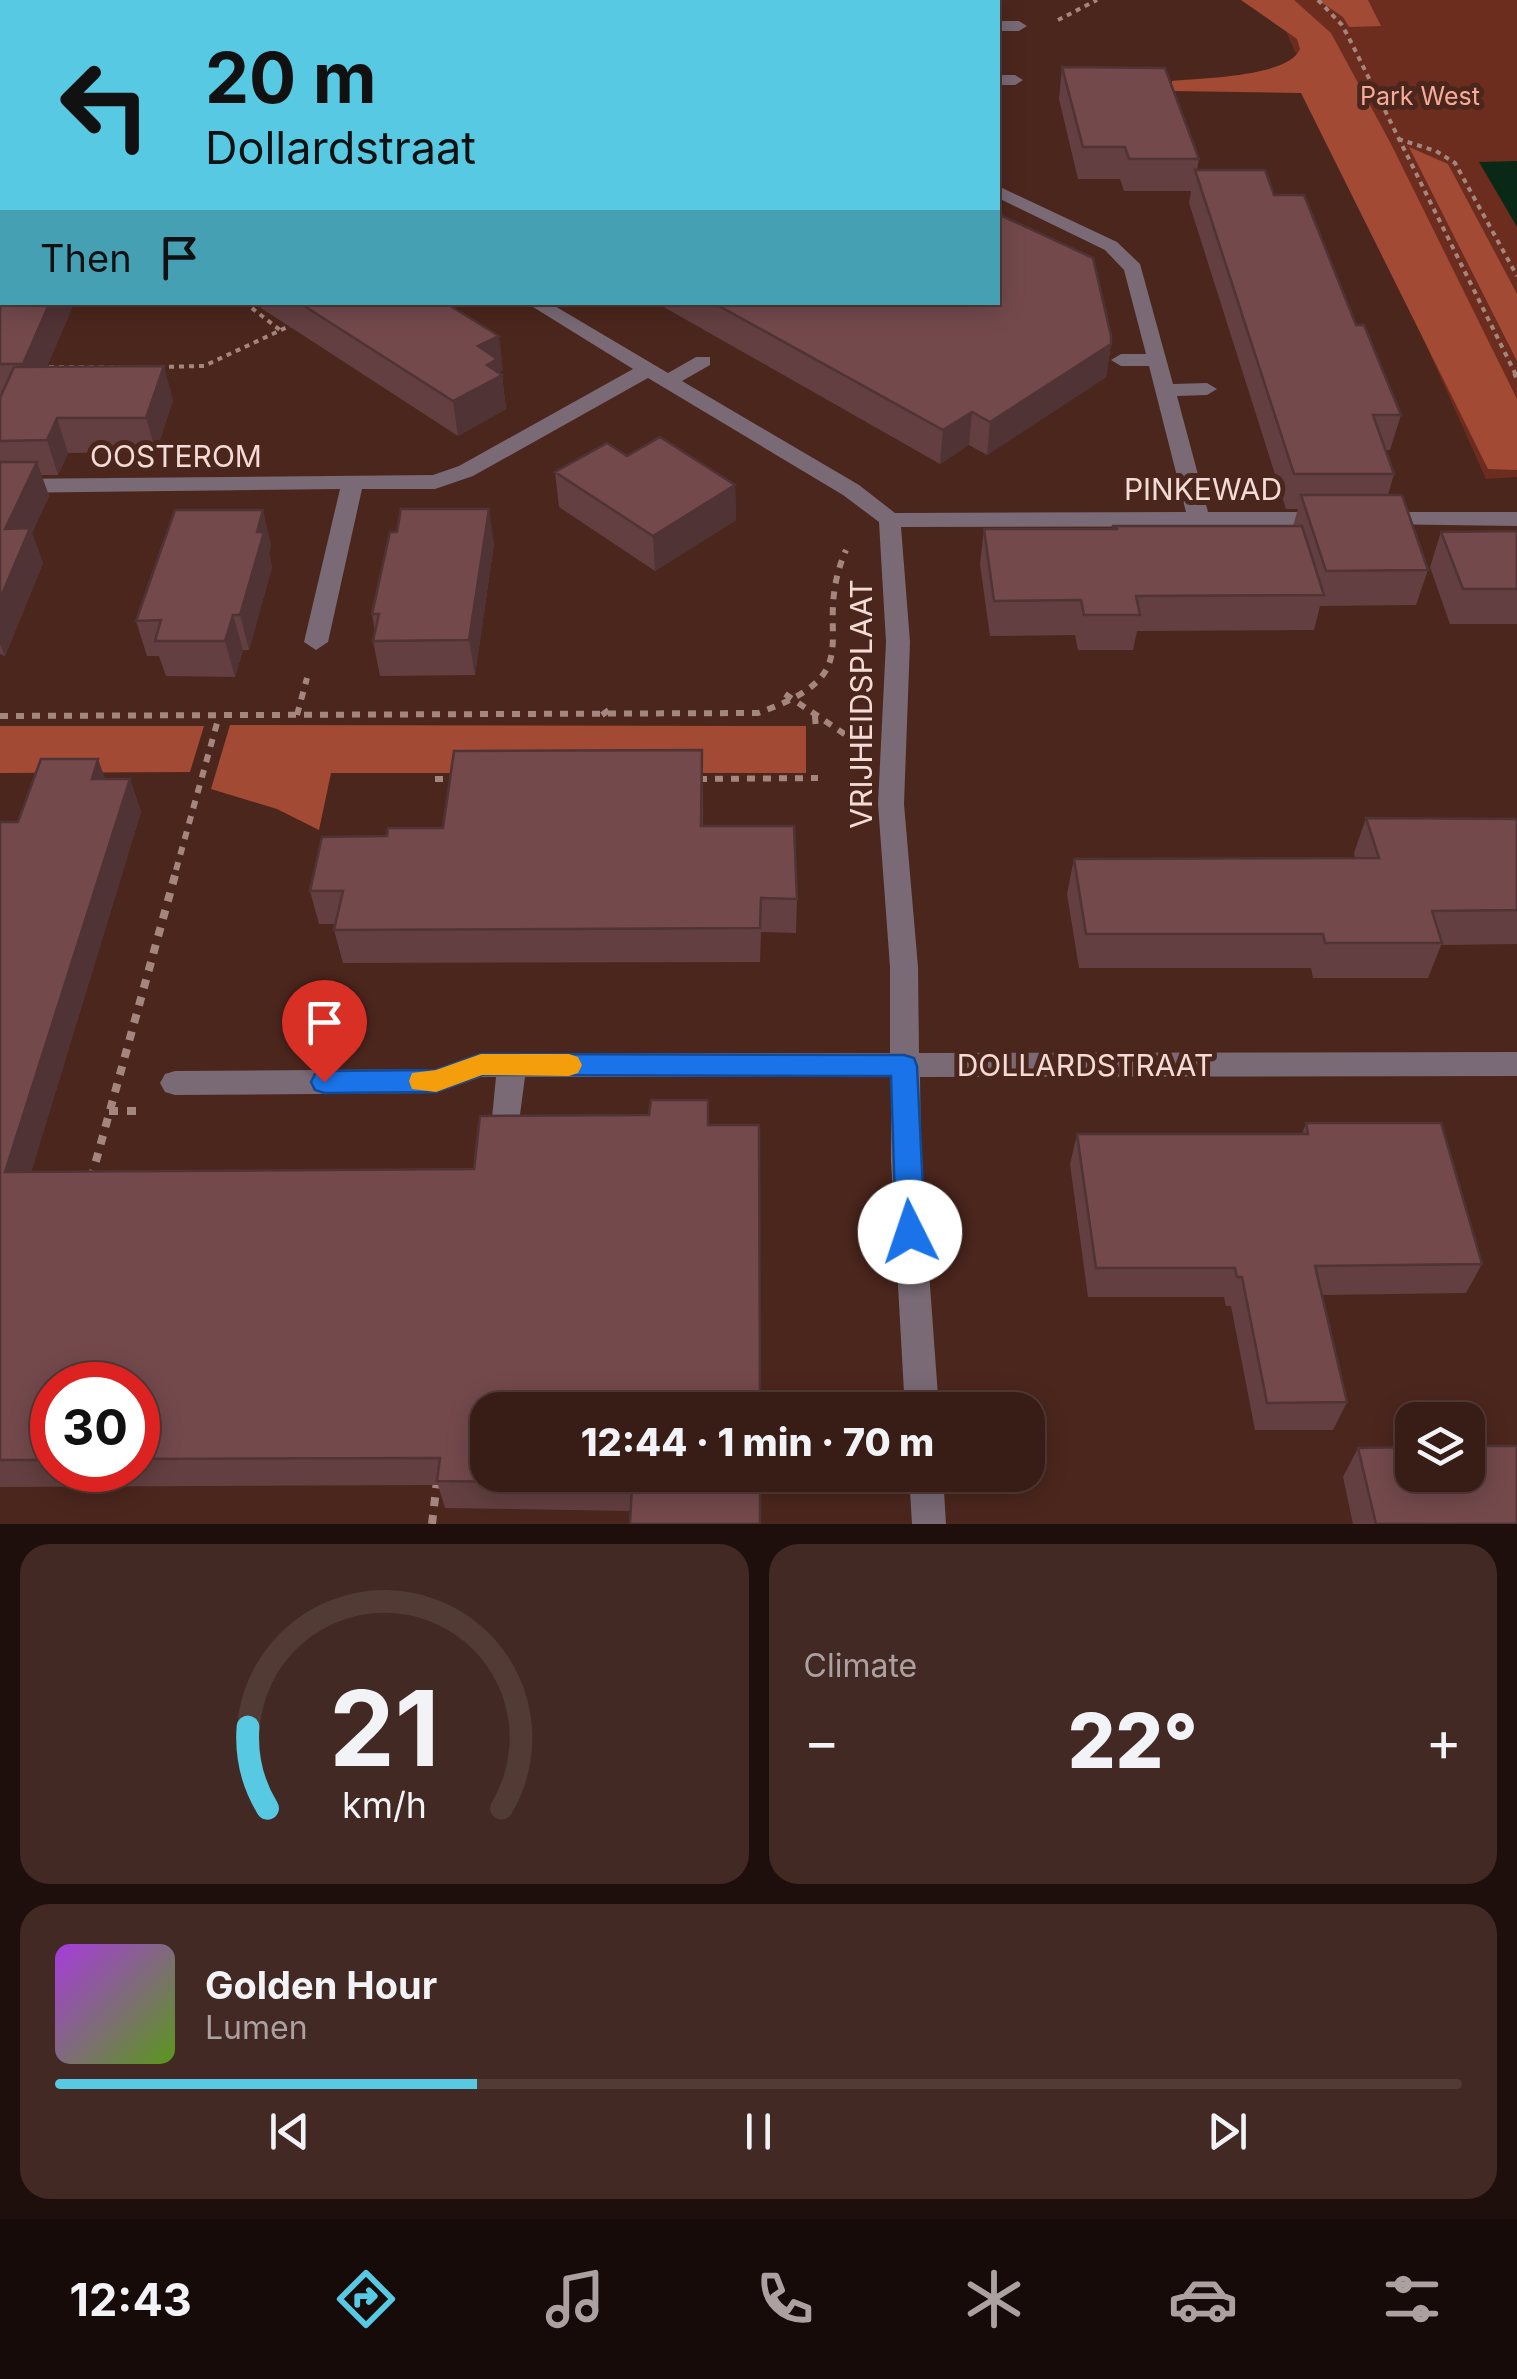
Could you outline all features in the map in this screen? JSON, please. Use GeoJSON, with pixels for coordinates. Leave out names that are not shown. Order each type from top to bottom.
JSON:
{"type":"FeatureCollection","features":[{"type":"Feature","properties":{"kind":"street"},"geometry":{"type":"LineString","coordinates":[[1000,26],[1019,26]]}},
{"type":"Feature","properties":{"kind":"street"},"geometry":{"type":"LineString","coordinates":[[1000,192],[1122,253],[1133,268],[1200,520]]}},
{"type":"Feature","properties":{"kind":"street"},"geometry":{"type":"LineString","coordinates":[[539,305],[851,490],[890,520]]}},
{"type":"Feature","properties":{"kind":"street"},"geometry":{"type":"LineString","coordinates":[[1121,360],[1157,360]]}},
{"type":"Feature","properties":{"kind":"street","name":"OOSTEROM"},"geometry":{"type":"LineString","coordinates":[[0,486],[421,484],[451,477],[657,376],[703,361]]}},
{"type":"Feature","properties":{"kind":"street"},"geometry":{"type":"LineString","coordinates":[[1165,390],[1206,390]]}},
{"type":"Feature","properties":{"kind":"street"},"geometry":{"type":"LineString","coordinates":[[316,642],[352,486]]}},
{"type":"Feature","properties":{"kind":"street","name":"PINKEWAD"},"geometry":{"type":"LineString","coordinates":[[890,520],[1517,520]]}},
{"type":"Feature","properties":{"kind":"street","name":"VRIJHEIDSPLAAT"},"geometry":{"type":"LineString","coordinates":[[890,520],[898,642],[891,804],[904,967],[906,1161],[921,1392]]}},
{"type":"Feature","properties":{"kind":"street","name":"DOLLARDSTRAAT"},"geometry":{"type":"LineString","coordinates":[[175,1083],[436,1081],[481,1064],[1517,1064]]}},
{"type":"Feature","properties":{"kind":"street"},"geometry":{"type":"LineString","coordinates":[[506,1128],[512,1065]]}},
{"type":"Feature","properties":{"kind":"street"},"geometry":{"type":"LineString","coordinates":[[927,1492],[929,1524]]}},
{"type":"Feature","properties":{"kind":"path"},"geometry":{"type":"LineString","coordinates":[[1046,26],[1097,0]]}},
{"type":"Feature","properties":{"kind":"path"},"geometry":{"type":"LineString","coordinates":[[1318,0],[1342,24],[1517,377]]}},
{"type":"Feature","properties":{"kind":"path"},"geometry":{"type":"LineString","coordinates":[[1398,139],[1436,151],[1455,162],[1517,276]]}},
{"type":"Feature","properties":{"kind":"path"},"geometry":{"type":"LineString","coordinates":[[248,305],[280,330]]}},
{"type":"Feature","properties":{"kind":"path"},"geometry":{"type":"LineString","coordinates":[[148,366],[204,366],[309,316]]}},
{"type":"Feature","properties":{"kind":"path"},"geometry":{"type":"LineString","coordinates":[[37,367],[130,366]]}},
{"type":"Feature","properties":{"kind":"path"},"geometry":{"type":"LineString","coordinates":[[0,716],[736,716],[768,711],[812,690],[833,661],[834,584],[838,566],[852,544]]}},
{"type":"Feature","properties":{"kind":"path"},"geometry":{"type":"LineString","coordinates":[[784,694],[851,738]]}},
{"type":"Feature","properties":{"kind":"path"},"geometry":{"type":"LineString","coordinates":[[298,715],[300,706]]}},
{"type":"Feature","properties":{"kind":"path"},"geometry":{"type":"LineString","coordinates":[[601,716],[613,707]]}},
{"type":"Feature","properties":{"kind":"path"},"geometry":{"type":"LineString","coordinates":[[815,715],[816,730]]}},
{"type":"Feature","properties":{"kind":"path"},"geometry":{"type":"LineString","coordinates":[[88,1192],[220,716]]}},
{"type":"Feature","properties":{"kind":"path"},"geometry":{"type":"LineString","coordinates":[[686,779],[818,778]]}},
{"type":"Feature","properties":{"kind":"path"},"geometry":{"type":"LineString","coordinates":[[434,779],[473,779]]}},
{"type":"Feature","properties":{"kind":"path"},"geometry":{"type":"LineString","coordinates":[[109,1111],[125,1111]]}},
{"type":"Feature","properties":{"kind":"path"},"geometry":{"type":"LineString","coordinates":[[432,1524],[439,1467]]}},
{"type":"Feature","properties":{"kind":"green space","name":"Park West"},"geometry":{"type":"Polygon","coordinates":[[[1243,0],[1517,0],[1517,477],[1486,479],[1284,27],[1243,0]]]}},
{"type":"Feature","properties":{"kind":"shaded area"},"geometry":{"type":"Polygon","coordinates":[[[1241,0],[1294,0],[1331,33],[1391,144],[1517,399],[1517,470],[1488,469],[1301,93],[1172,91],[1172,81],[1262,71],[1293,58],[1300,49],[1297,39],[1241,0]]]}},
{"type":"Feature","properties":{"kind":"shaded area"},"geometry":{"type":"Polygon","coordinates":[[[1318,0],[1368,0],[1381,26],[1349,27],[1343,17],[1318,0]]]}},
{"type":"Feature","properties":{"kind":"shaded area"},"geometry":{"type":"Polygon","coordinates":[[[1409,147],[1448,164],[1517,294],[1517,361],[1409,147]]]}},
{"type":"Feature","properties":{"kind":"shaded area"},"geometry":{"type":"Polygon","coordinates":[[[1517,161],[1517,227],[1479,162],[1517,161]]]}},
{"type":"Feature","properties":{"kind":"shaded area"},"geometry":{"type":"Polygon","coordinates":[[[230,725],[806,726],[806,773],[331,773],[319,830],[277,809],[211,789],[230,725]]]}},
{"type":"Feature","properties":{"kind":"shaded area"},"geometry":{"type":"Polygon","coordinates":[[[0,726],[204,726],[190,772],[0,773],[0,726]]]}},
{"type":"Feature","properties":{"kind":"building"},"geometry":{"type":"Polygon","coordinates":[[[1062,67],[1165,68],[1199,159],[1129,159],[1125,147],[1083,147],[1062,67]]]}},
{"type":"Feature","properties":{"kind":"building"},"geometry":{"type":"Polygon","coordinates":[[[1195,170],[1265,170],[1274,195],[1304,195],[1356,325],[1364,325],[1401,415],[1373,415],[1394,474],[1294,474],[1195,170]]]}},
{"type":"Feature","properties":{"kind":"building"},"geometry":{"type":"Polygon","coordinates":[[[1000,215],[1093,258],[1111,344],[990,422],[972,412],[943,430],[717,305],[1000,305],[1000,215]]]}},
{"type":"Feature","properties":{"kind":"building"},"geometry":{"type":"Polygon","coordinates":[[[0,305],[49,305],[23,364],[0,364],[0,305]]]}},
{"type":"Feature","properties":{"kind":"building"},"geometry":{"type":"Polygon","coordinates":[[[303,305],[449,305],[499,336],[478,346],[497,359],[487,365],[502,375],[453,401],[303,305]]]}},
{"type":"Feature","properties":{"kind":"building"},"geometry":{"type":"Polygon","coordinates":[[[164,366],[146,418],[57,418],[47,440],[0,441],[0,398],[14,367],[164,366]]]}},
{"type":"Feature","properties":{"kind":"building"},"geometry":{"type":"Polygon","coordinates":[[[660,437],[735,485],[653,536],[555,472],[607,443],[627,456],[660,437]]]}},
{"type":"Feature","properties":{"kind":"building"},"geometry":{"type":"Polygon","coordinates":[[[0,462],[37,462],[5,529],[30,528],[0,599],[0,462]]]}},
{"type":"Feature","properties":{"kind":"building"},"geometry":{"type":"Polygon","coordinates":[[[1301,495],[1402,495],[1428,570],[1326,571],[1301,495]]]}},
{"type":"Feature","properties":{"kind":"building"},"geometry":{"type":"Polygon","coordinates":[[[401,509],[489,509],[469,640],[373,641],[379,614],[372,614],[390,532],[397,532],[401,509]]]}},
{"type":"Feature","properties":{"kind":"building"},"geometry":{"type":"Polygon","coordinates":[[[175,510],[263,510],[257,532],[264,532],[240,615],[233,615],[225,641],[155,641],[161,620],[136,621],[175,510]]]}},
{"type":"Feature","properties":{"kind":"building"},"geometry":{"type":"Polygon","coordinates":[[[1112,526],[1302,526],[1324,595],[1136,596],[1140,615],[1084,615],[1081,600],[994,601],[984,529],[1118,529],[1112,526]]]}},
{"type":"Feature","properties":{"kind":"building"},"geometry":{"type":"Polygon","coordinates":[[[1517,531],[1517,589],[1463,589],[1441,532],[1517,531]]]}},
{"type":"Feature","properties":{"kind":"building"},"geometry":{"type":"Polygon","coordinates":[[[702,750],[701,826],[794,826],[797,899],[761,898],[760,928],[334,930],[343,891],[310,891],[322,837],[387,836],[388,828],[443,828],[454,751],[702,750]]]}},
{"type":"Feature","properties":{"kind":"building"},"geometry":{"type":"Polygon","coordinates":[[[41,759],[98,759],[92,779],[130,779],[5,1172],[474,1169],[480,1116],[649,1115],[651,1100],[708,1100],[708,1125],[759,1125],[760,1392],[470,1392],[470,1482],[437,1481],[440,1458],[160,1459],[160,1362],[30,1362],[30,1460],[0,1460],[0,822],[18,822],[41,759]]]}},
{"type":"Feature","properties":{"kind":"building"},"geometry":{"type":"Polygon","coordinates":[[[1366,818],[1517,819],[1517,910],[1432,911],[1442,943],[1325,943],[1323,934],[1086,934],[1074,859],[1379,858],[1366,818]]]}},
{"type":"Feature","properties":{"kind":"building"},"geometry":{"type":"Polygon","coordinates":[[[1306,1123],[1441,1123],[1482,1264],[1315,1266],[1347,1402],[1267,1403],[1242,1277],[1237,1277],[1235,1268],[1096,1268],[1077,1134],[1308,1134],[1306,1123]]]}},
{"type":"Feature","properties":{"kind":"building"},"geometry":{"type":"Polygon","coordinates":[[[1485,1446],[1517,1446],[1517,1524],[1376,1524],[1358,1448],[1395,1447],[1395,1492],[1485,1492],[1485,1446]]]}},
{"type":"Feature","properties":{"kind":"building"},"geometry":{"type":"Polygon","coordinates":[[[632,1492],[760,1492],[760,1524],[630,1524],[632,1492]]]}},
{"type":"Feature","properties":{"kind":"slow traffic"},"geometry":{"type":"LineString","coordinates":[[422,1081],[436,1081],[481,1064],[569,1065]]}},
{"type":"Feature","properties":{"kind":"route"},"geometry":{"type":"LineString","coordinates":[[324,1082],[436,1081],[481,1064],[904,1066],[910,1232]]}}]}
